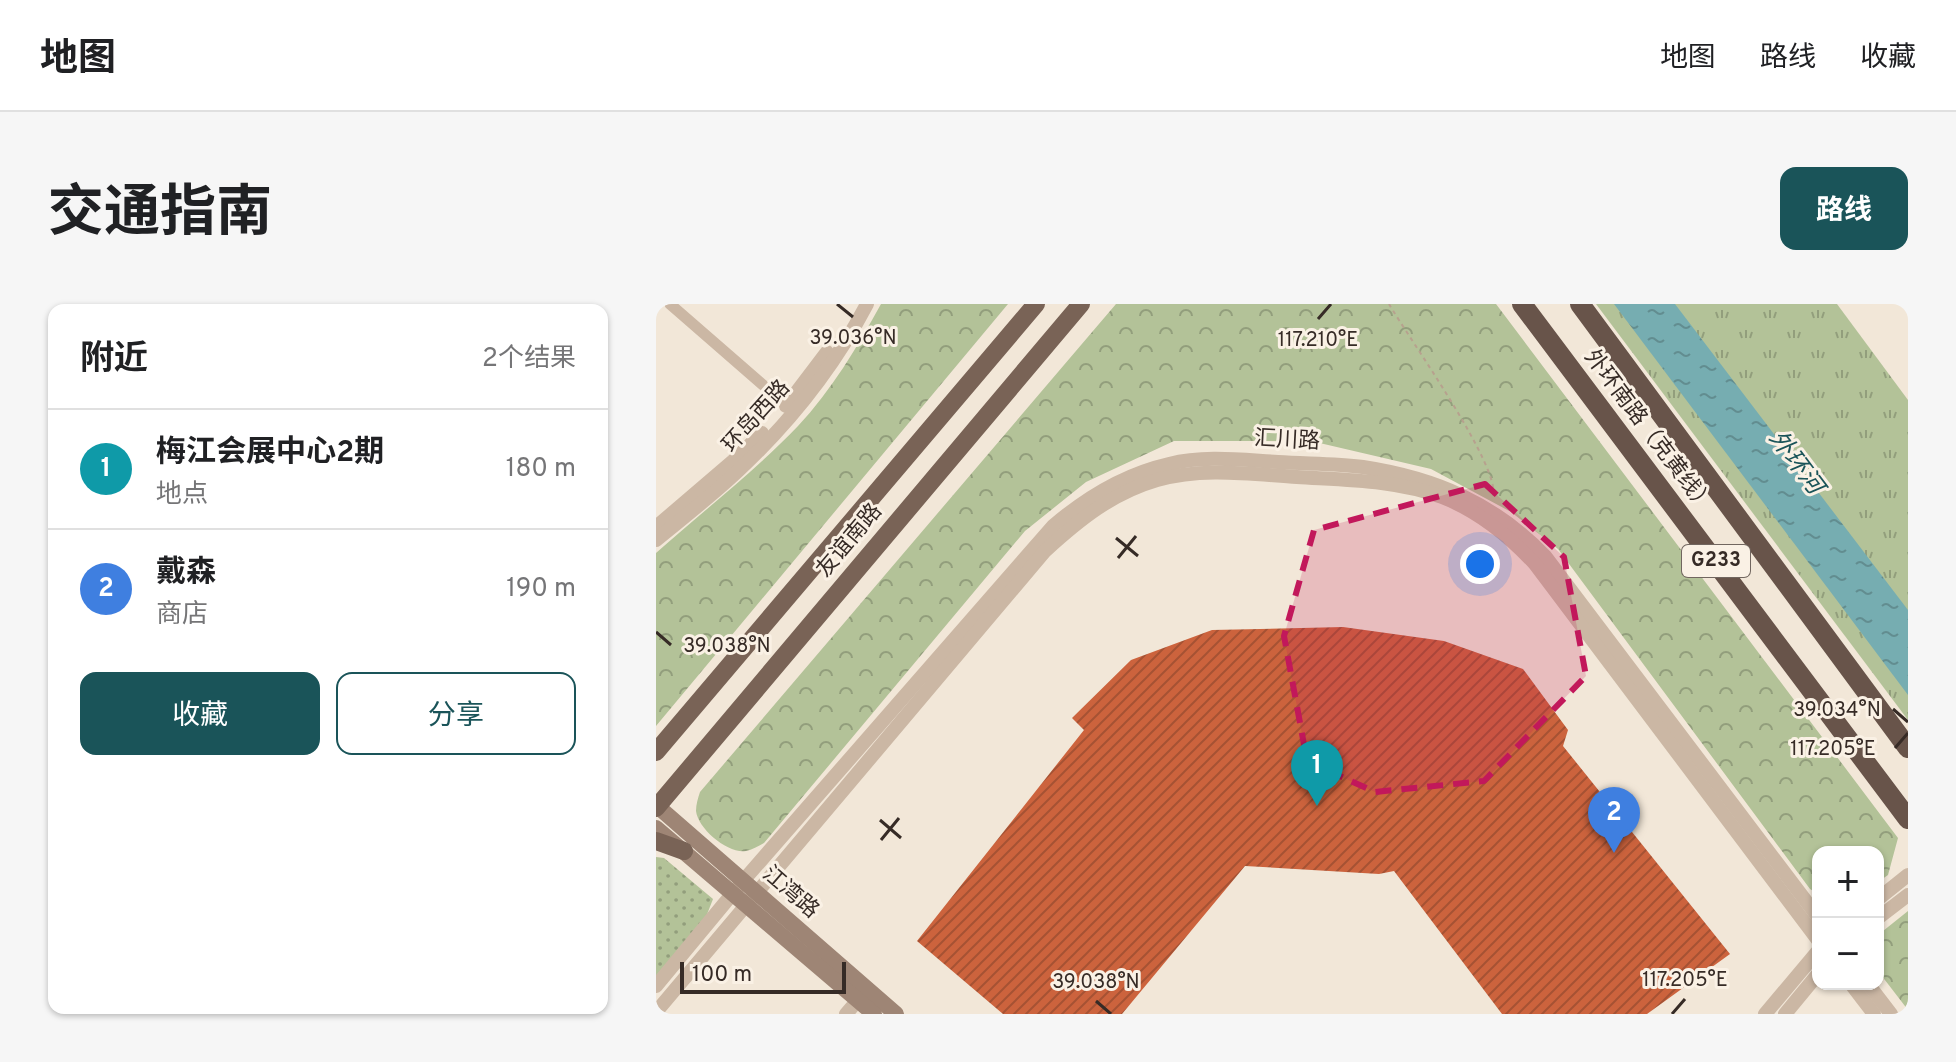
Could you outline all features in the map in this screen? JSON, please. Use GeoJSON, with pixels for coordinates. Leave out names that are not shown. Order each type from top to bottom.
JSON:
{"type":"FeatureCollection","features":[{"type":"Feature","properties":{"kind":"highway","name":"外环南路（克黄线）"},"geometry":{"type":"LineString","coordinates":[[1522,304],[1908,819]]}},
{"type":"Feature","properties":{"kind":"highway","name":"外环南路（克黄线）"},"geometry":{"type":"LineString","coordinates":[[1580,304],[1908,748]]}},
{"type":"Feature","properties":{"kind":"main road","name":"友谊南路"},"geometry":{"type":"LineString","coordinates":[[657,750],[1036,304]]}},
{"type":"Feature","properties":{"kind":"main road","name":"友谊南路"},"geometry":{"type":"LineString","coordinates":[[656,806],[1081,304]]}},
{"type":"Feature","properties":{"kind":"main road","name":"江湾路"},"geometry":{"type":"LineString","coordinates":[[656,806],[690,846],[874,1014]]}},
{"type":"Feature","properties":{"kind":"main road","name":"江湾路"},"geometry":{"type":"LineString","coordinates":[[656,828],[690,846]]}},
{"type":"Feature","properties":{"kind":"main road"},"geometry":{"type":"LineString","coordinates":[[656,841],[690,846]]}},
{"type":"Feature","properties":{"kind":"main road","name":"江湾路"},"geometry":{"type":"LineString","coordinates":[[744,893],[896,1014]]}},
{"type":"Feature","properties":{"kind":"street"},"geometry":{"type":"LineString","coordinates":[[670,304],[763,385]]}},
{"type":"Feature","properties":{"kind":"street","name":"环岛西路"},"geometry":{"type":"LineString","coordinates":[[656,527],[733,461],[777,417],[818,364],[856,304]]}},
{"type":"Feature","properties":{"kind":"street","name":"环岛西路"},"geometry":{"type":"LineString","coordinates":[[656,540],[741,468],[780,427],[823,375],[867,304]]}},
{"type":"Feature","properties":{"kind":"street","name":"汇川路"},"geometry":{"type":"LineString","coordinates":[[744,893],[1037,543],[1076,507],[1104,489],[1147,470],[1208,458],[1361,467],[1436,484],[1490,510],[1545,556],[1812,909]]}},
{"type":"Feature","properties":{"kind":"street","name":"汇川路"},"geometry":{"type":"LineString","coordinates":[[744,893],[1045,551],[1101,505],[1118,495],[1166,478],[1208,472],[1360,481],[1420,490],[1470,511],[1495,527],[1535,564],[1812,932]]}},
{"type":"Feature","properties":{"kind":"street"},"geometry":{"type":"LineString","coordinates":[[1884,894],[1908,875]]}},
{"type":"Feature","properties":{"kind":"street"},"geometry":{"type":"LineString","coordinates":[[656,986],[744,893]]}},
{"type":"Feature","properties":{"kind":"street"},"geometry":{"type":"LineString","coordinates":[[656,1012],[744,893]]}},
{"type":"Feature","properties":{"kind":"street"},"geometry":{"type":"LineString","coordinates":[[1884,913],[1908,895]]}},
{"type":"Feature","properties":{"kind":"street"},"geometry":{"type":"LineString","coordinates":[[1765,1014],[1812,958]]}},
{"type":"Feature","properties":{"kind":"street"},"geometry":{"type":"LineString","coordinates":[[1785,1014],[1812,981]]}},
{"type":"Feature","properties":{"kind":"street"},"geometry":{"type":"LineString","coordinates":[[1856,990],[1874,1014]]}},
{"type":"Feature","properties":{"kind":"street"},"geometry":{"type":"LineString","coordinates":[[1873,990],[1891,1014]]}},
{"type":"Feature","properties":{"kind":"street"},"geometry":{"type":"LineString","coordinates":[[846,1014],[858,1000]]}},
{"type":"Feature","properties":{"kind":"path"},"geometry":{"type":"LineString","coordinates":[[1389,304],[1467,426],[1489,470],[1495,491],[1490,510]]}},
{"type":"Feature","properties":{"kind":"highlighted area"},"geometry":{"type":"Polygon","coordinates":[[[1485,484],[1564,557],[1586,676],[1484,781],[1375,792],[1307,761],[1284,636],[1314,530],[1485,484]]]}},
{"type":"Feature","properties":{"kind":"green space"},"geometry":{"type":"Polygon","coordinates":[[[881,304],[1008,304],[656,726],[656,553],[798,426],[843,368],[881,304]]]}},
{"type":"Feature","properties":{"kind":"green space"},"geometry":{"type":"Polygon","coordinates":[[[1116,304],[1496,304],[1898,838],[1888,875],[1884,878],[1884,846],[1812,846],[1810,889],[1558,549],[1511,512],[1431,469],[1311,441],[1174,441],[1086,482],[1025,531],[764,843],[739,851],[715,839],[698,818],[696,808],[700,792],[1116,304]]]}},
{"type":"Feature","properties":{"kind":"green space"},"geometry":{"type":"Polygon","coordinates":[[[1596,304],[1837,304],[1908,400],[1908,720],[1596,304]]]}},
{"type":"Feature","properties":{"kind":"green space"},"geometry":{"type":"Polygon","coordinates":[[[656,857],[664,858],[713,899],[706,917],[656,976],[656,857]]]}},
{"type":"Feature","properties":{"kind":"green space"},"geometry":{"type":"Polygon","coordinates":[[[1908,911],[1908,1010],[1884,979],[1884,930],[1908,911]]]}},
{"type":"Feature","properties":{"kind":"water","name":"外环河"},"geometry":{"type":"Polygon","coordinates":[[[1614,304],[1675,304],[1908,610],[1908,695],[1614,304]]]}},
{"type":"Feature","properties":{"kind":"building"},"geometry":{"type":"Polygon","coordinates":[[[1343,627],[1444,641],[1523,669],[1568,730],[1563,746],[1730,954],[1647,1014],[1502,1014],[1394,871],[1379,874],[1245,866],[1122,1014],[1003,1014],[917,941],[1084,730],[1072,718],[1131,660],[1212,630],[1343,627]]]}},
{"type":"Feature","properties":{"kind":"place","name":"梅江会展中心2期"},"geometry":{"type":"Point","coordinates":[1317,806]}},
{"type":"Feature","properties":{"kind":"place","name":"戴森"},"geometry":{"type":"Point","coordinates":[1614,853]}}]}
